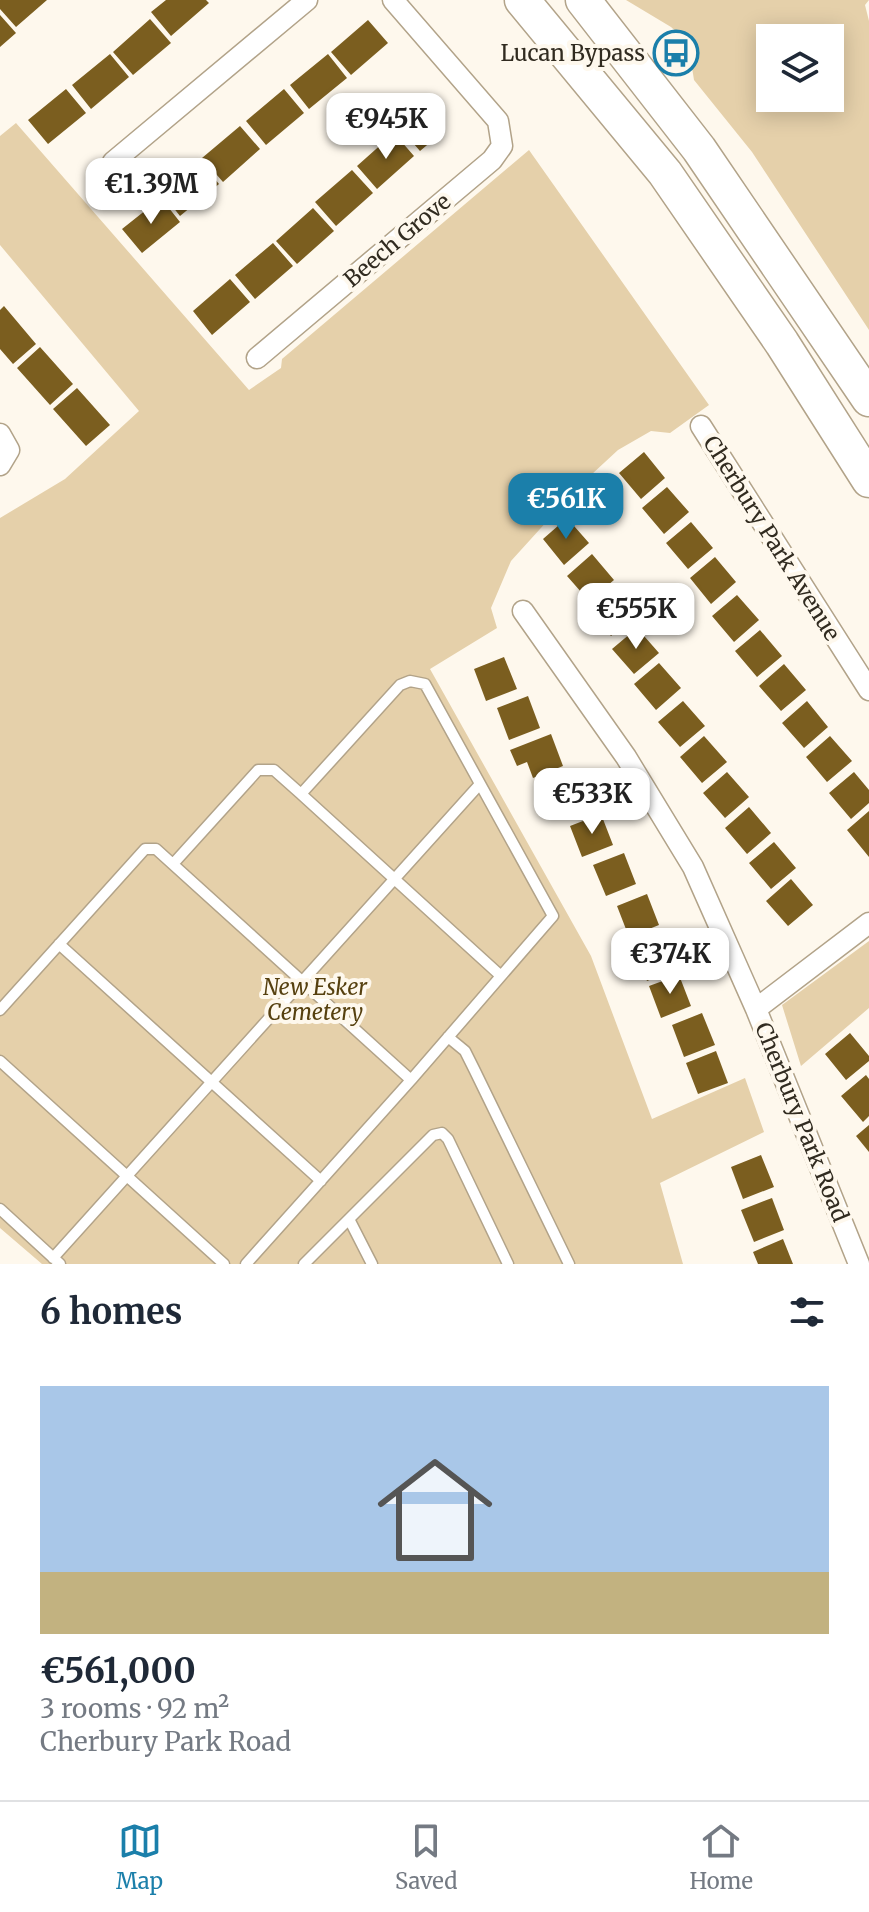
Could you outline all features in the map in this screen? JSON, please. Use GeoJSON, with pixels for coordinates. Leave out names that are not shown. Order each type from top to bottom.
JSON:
{"type":"FeatureCollection","features":[{"type":"Feature","properties":{"kind":"highway"},"geometry":{"type":"LineString","coordinates":[[522,0],[665,173],[782,343],[869,480]]}},
{"type":"Feature","properties":{"kind":"highway"},"geometry":{"type":"LineString","coordinates":[[583,0],[699,149],[869,399]]}},
{"type":"Feature","properties":{"kind":"street"},"geometry":{"type":"LineString","coordinates":[[113,162],[307,0]]}},
{"type":"Feature","properties":{"kind":"street","name":"Beech Grove"},"geometry":{"type":"LineString","coordinates":[[257,358],[492,160],[502,146],[498,121],[393,0]]}},
{"type":"Feature","properties":{"kind":"street","name":"Cherbury Park Avenue"},"geometry":{"type":"LineString","coordinates":[[701,426],[869,690]]}},
{"type":"Feature","properties":{"kind":"street"},"geometry":{"type":"LineString","coordinates":[[0,434],[9,450],[0,465]]}},
{"type":"Feature","properties":{"kind":"street","name":"Cherbury Park Road"},"geometry":{"type":"LineString","coordinates":[[523,611],[626,757],[693,867],[756,1009],[859,1264]]}},
{"type":"Feature","properties":{"kind":"street"},"geometry":{"type":"LineString","coordinates":[[756,1009],[869,923]]}},
{"type":"Feature","properties":{"kind":"lane"},"geometry":{"type":"LineString","coordinates":[[246,1264],[553,916],[425,684],[410,681],[400,685],[301,794]]}},
{"type":"Feature","properties":{"kind":"lane"},"geometry":{"type":"LineString","coordinates":[[173,864],[258,770],[274,770],[501,976]]}},
{"type":"Feature","properties":{"kind":"lane"},"geometry":{"type":"LineString","coordinates":[[0,1209],[57,1261],[127,1175],[480,784]]}},
{"type":"Feature","properties":{"kind":"lane"},"geometry":{"type":"LineString","coordinates":[[0,1010],[145,849],[156,849],[411,1080]]}},
{"type":"Feature","properties":{"kind":"lane"},"geometry":{"type":"LineString","coordinates":[[59,944],[321,1181]]}},
{"type":"Feature","properties":{"kind":"lane"},"geometry":{"type":"LineString","coordinates":[[448,1037],[470,1060],[569,1264]]}},
{"type":"Feature","properties":{"kind":"lane"},"geometry":{"type":"LineString","coordinates":[[0,1061],[224,1264]]}},
{"type":"Feature","properties":{"kind":"lane"},"geometry":{"type":"LineString","coordinates":[[304,1264],[433,1135],[442,1133],[448,1139],[508,1264]]}},
{"type":"Feature","properties":{"kind":"lane"},"geometry":{"type":"LineString","coordinates":[[349,1219],[372,1264]]}},
{"type":"Feature","properties":{"kind":"green space"},"geometry":{"type":"Polygon","coordinates":[[[626,0],[869,0],[865,5],[869,21],[869,330],[752,152],[694,80],[689,49],[684,39],[671,27],[626,0]]]}},
{"type":"Feature","properties":{"kind":"green space","name":"New Esker Cemetery"},"geometry":{"type":"Polygon","coordinates":[[[16,123],[249,390],[281,368],[282,359],[529,150],[709,405],[670,433],[651,431],[618,450],[578,487],[511,561],[491,608],[497,628],[430,669],[591,956],[652,1119],[745,1078],[764,1132],[660,1183],[683,1264],[42,1264],[0,1228],[0,518],[65,479],[139,411],[0,245],[0,136],[16,123]]]}},
{"type":"Feature","properties":{"kind":"green space"},"geometry":{"type":"Polygon","coordinates":[[[869,941],[869,1008],[801,1066],[782,1005],[869,941]]]}},
{"type":"Feature","properties":{"kind":"building"},"geometry":{"type":"Polygon","coordinates":[[[0,0],[47,0],[16,27],[0,9],[0,0]]]}},
{"type":"Feature","properties":{"kind":"building"},"geometry":{"type":"Polygon","coordinates":[[[166,0],[206,0],[209,3],[171,36],[151,12],[166,0]]]}},
{"type":"Feature","properties":{"kind":"building"},"geometry":{"type":"Polygon","coordinates":[[[0,15],[16,33],[0,47],[0,15]]]}},
{"type":"Feature","properties":{"kind":"building"},"geometry":{"type":"Polygon","coordinates":[[[150,19],[171,43],[133,75],[113,52],[150,19]]]}},
{"type":"Feature","properties":{"kind":"building"},"geometry":{"type":"Polygon","coordinates":[[[368,20],[388,43],[351,75],[331,52],[368,20]]]}},
{"type":"Feature","properties":{"kind":"building"},"geometry":{"type":"Polygon","coordinates":[[[110,54],[129,77],[91,109],[72,85],[110,54]]]}},
{"type":"Feature","properties":{"kind":"building"},"geometry":{"type":"Polygon","coordinates":[[[328,54],[347,78],[309,109],[290,85],[328,54]]]}},
{"type":"Feature","properties":{"kind":"building"},"geometry":{"type":"Polygon","coordinates":[[[66,89],[86,113],[48,144],[28,120],[66,89]]]}},
{"type":"Feature","properties":{"kind":"building"},"geometry":{"type":"Polygon","coordinates":[[[284,89],[304,113],[266,145],[246,121],[284,89]]]}},
{"type":"Feature","properties":{"kind":"building"},"geometry":{"type":"Polygon","coordinates":[[[419,111],[439,135],[420,151],[400,128],[419,111]]]}},
{"type":"Feature","properties":{"kind":"building"},"geometry":{"type":"Polygon","coordinates":[[[240,126],[260,149],[223,182],[202,158],[240,126]]]}},
{"type":"Feature","properties":{"kind":"building"},"geometry":{"type":"Polygon","coordinates":[[[394,133],[414,156],[377,189],[357,166],[394,133]]]}},
{"type":"Feature","properties":{"kind":"building"},"geometry":{"type":"Polygon","coordinates":[[[199,160],[219,184],[180,216],[161,192],[199,160]]]}},
{"type":"Feature","properties":{"kind":"building"},"geometry":{"type":"Polygon","coordinates":[[[352,170],[373,193],[336,226],[315,202],[352,170]]]}},
{"type":"Feature","properties":{"kind":"building"},"geometry":{"type":"Polygon","coordinates":[[[161,198],[180,222],[142,253],[122,229],[161,198]]]}},
{"type":"Feature","properties":{"kind":"building"},"geometry":{"type":"Polygon","coordinates":[[[313,208],[334,231],[297,264],[276,241],[313,208]]]}},
{"type":"Feature","properties":{"kind":"building"},"geometry":{"type":"Polygon","coordinates":[[[273,243],[293,266],[255,299],[235,275],[273,243]]]}},
{"type":"Feature","properties":{"kind":"building"},"geometry":{"type":"Polygon","coordinates":[[[230,279],[250,302],[212,335],[193,311],[230,279]]]}},
{"type":"Feature","properties":{"kind":"building"},"geometry":{"type":"Polygon","coordinates":[[[4,306],[36,344],[13,364],[0,349],[0,310],[4,306]]]}},
{"type":"Feature","properties":{"kind":"building"},"geometry":{"type":"Polygon","coordinates":[[[40,347],[73,384],[50,405],[17,368],[40,347]]]}},
{"type":"Feature","properties":{"kind":"building"},"geometry":{"type":"Polygon","coordinates":[[[77,388],[110,425],[86,446],[53,409],[77,388]]]}},
{"type":"Feature","properties":{"kind":"building"},"geometry":{"type":"Polygon","coordinates":[[[644,452],[665,478],[641,499],[619,473],[644,452]]]}},
{"type":"Feature","properties":{"kind":"building"},"geometry":{"type":"Polygon","coordinates":[[[667,487],[689,512],[664,534],[642,508],[667,487]]]}},
{"type":"Feature","properties":{"kind":"building"},"geometry":{"type":"Polygon","coordinates":[[[567,518],[589,543],[564,565],[543,539],[567,518]]]}},
{"type":"Feature","properties":{"kind":"building"},"geometry":{"type":"Polygon","coordinates":[[[691,522],[713,548],[688,569],[666,543],[691,522]]]}},
{"type":"Feature","properties":{"kind":"building"},"geometry":{"type":"Polygon","coordinates":[[[592,554],[614,580],[589,601],[567,576],[592,554]]]}},
{"type":"Feature","properties":{"kind":"building"},"geometry":{"type":"Polygon","coordinates":[[[715,557],[736,582],[711,604],[690,578],[715,557]]]}},
{"type":"Feature","properties":{"kind":"building"},"geometry":{"type":"Polygon","coordinates":[[[614,590],[636,615],[611,636],[589,611],[614,590]]]}},
{"type":"Feature","properties":{"kind":"building"},"geometry":{"type":"Polygon","coordinates":[[[737,595],[759,620],[734,642],[712,616],[737,595]]]}},
{"type":"Feature","properties":{"kind":"building"},"geometry":{"type":"Polygon","coordinates":[[[637,628],[659,653],[634,674],[612,649],[637,628]]]}},
{"type":"Feature","properties":{"kind":"building"},"geometry":{"type":"Polygon","coordinates":[[[760,630],[782,656],[757,677],[735,651],[760,630]]]}},
{"type":"Feature","properties":{"kind":"building"},"geometry":{"type":"Polygon","coordinates":[[[504,657],[517,689],[486,701],[474,669],[504,657]]]}},
{"type":"Feature","properties":{"kind":"building"},"geometry":{"type":"Polygon","coordinates":[[[659,663],[681,688],[656,710],[634,684],[659,663]]]}},
{"type":"Feature","properties":{"kind":"building"},"geometry":{"type":"Polygon","coordinates":[[[784,664],[806,690],[781,711],[759,686],[784,664]]]}},
{"type":"Feature","properties":{"kind":"building"},"geometry":{"type":"Polygon","coordinates":[[[528,696],[540,728],[509,740],[497,708],[528,696]]]}},
{"type":"Feature","properties":{"kind":"building"},"geometry":{"type":"Polygon","coordinates":[[[683,701],[705,726],[680,747],[658,722],[683,701]]]}},
{"type":"Feature","properties":{"kind":"building"},"geometry":{"type":"Polygon","coordinates":[[[807,701],[828,727],[804,748],[782,723],[807,701]]]}},
{"type":"Feature","properties":{"kind":"building"},"geometry":{"type":"Polygon","coordinates":[[[551,734],[563,766],[533,778],[527,762],[517,766],[510,750],[551,734]]]}},
{"type":"Feature","properties":{"kind":"building"},"geometry":{"type":"Polygon","coordinates":[[[704,736],[727,762],[702,783],[680,757],[704,736]]]}},
{"type":"Feature","properties":{"kind":"building"},"geometry":{"type":"Polygon","coordinates":[[[830,736],[852,761],[827,782],[806,757],[830,736]]]}},
{"type":"Feature","properties":{"kind":"building"},"geometry":{"type":"Polygon","coordinates":[[[727,772],[749,797],[725,818],[703,793],[727,772]]]}},
{"type":"Feature","properties":{"kind":"building"},"geometry":{"type":"Polygon","coordinates":[[[854,772],[869,790],[869,803],[851,819],[829,793],[854,772]]]}},
{"type":"Feature","properties":{"kind":"building"},"geometry":{"type":"Polygon","coordinates":[[[574,773],[587,805],[556,817],[544,785],[574,773]]]}},
{"type":"Feature","properties":{"kind":"building"},"geometry":{"type":"Polygon","coordinates":[[[749,807],[771,833],[747,854],[725,828],[749,807]]]}},
{"type":"Feature","properties":{"kind":"building"},"geometry":{"type":"Polygon","coordinates":[[[869,811],[869,857],[847,830],[869,811]]]}},
{"type":"Feature","properties":{"kind":"building"},"geometry":{"type":"Polygon","coordinates":[[[601,814],[613,845],[582,857],[570,826],[601,814]]]}},
{"type":"Feature","properties":{"kind":"building"},"geometry":{"type":"Polygon","coordinates":[[[774,842],[796,868],[771,889],[749,863],[774,842]]]}},
{"type":"Feature","properties":{"kind":"building"},"geometry":{"type":"Polygon","coordinates":[[[624,853],[636,884],[606,896],[593,865],[624,853]]]}},
{"type":"Feature","properties":{"kind":"building"},"geometry":{"type":"Polygon","coordinates":[[[791,879],[813,905],[788,926],[766,901],[791,879]]]}},
{"type":"Feature","properties":{"kind":"building"},"geometry":{"type":"Polygon","coordinates":[[[647,894],[659,925],[629,937],[617,906],[647,894]]]}},
{"type":"Feature","properties":{"kind":"building"},"geometry":{"type":"Polygon","coordinates":[[[665,938],[677,969],[647,981],[635,950],[665,938]]]}},
{"type":"Feature","properties":{"kind":"building"},"geometry":{"type":"Polygon","coordinates":[[[679,975],[691,1006],[661,1018],[649,986],[679,975]]]}},
{"type":"Feature","properties":{"kind":"building"},"geometry":{"type":"Polygon","coordinates":[[[702,1013],[715,1045],[684,1057],[672,1025],[702,1013]]]}},
{"type":"Feature","properties":{"kind":"building"},"geometry":{"type":"Polygon","coordinates":[[[850,1033],[869,1056],[869,1061],[846,1080],[825,1054],[850,1033]]]}},
{"type":"Feature","properties":{"kind":"building"},"geometry":{"type":"Polygon","coordinates":[[[716,1051],[728,1083],[698,1094],[686,1063],[716,1051]]]}},
{"type":"Feature","properties":{"kind":"building"},"geometry":{"type":"Polygon","coordinates":[[[866,1075],[869,1079],[869,1116],[863,1122],[841,1096],[866,1075]]]}},
{"type":"Feature","properties":{"kind":"building"},"geometry":{"type":"Polygon","coordinates":[[[869,1125],[869,1152],[856,1136],[869,1125]]]}},
{"type":"Feature","properties":{"kind":"building"},"geometry":{"type":"Polygon","coordinates":[[[761,1155],[774,1187],[743,1199],[731,1167],[761,1155]]]}},
{"type":"Feature","properties":{"kind":"building"},"geometry":{"type":"Polygon","coordinates":[[[772,1198],[784,1230],[754,1242],[741,1210],[772,1198]]]}},
{"type":"Feature","properties":{"kind":"building"},"geometry":{"type":"Polygon","coordinates":[[[783,1239],[793,1264],[758,1264],[753,1252],[783,1239]]]}},
{"type":"Feature","properties":{"kind":"place","name":"Lucan Bypass"},"geometry":{"type":"Point","coordinates":[676,53]}}]}
